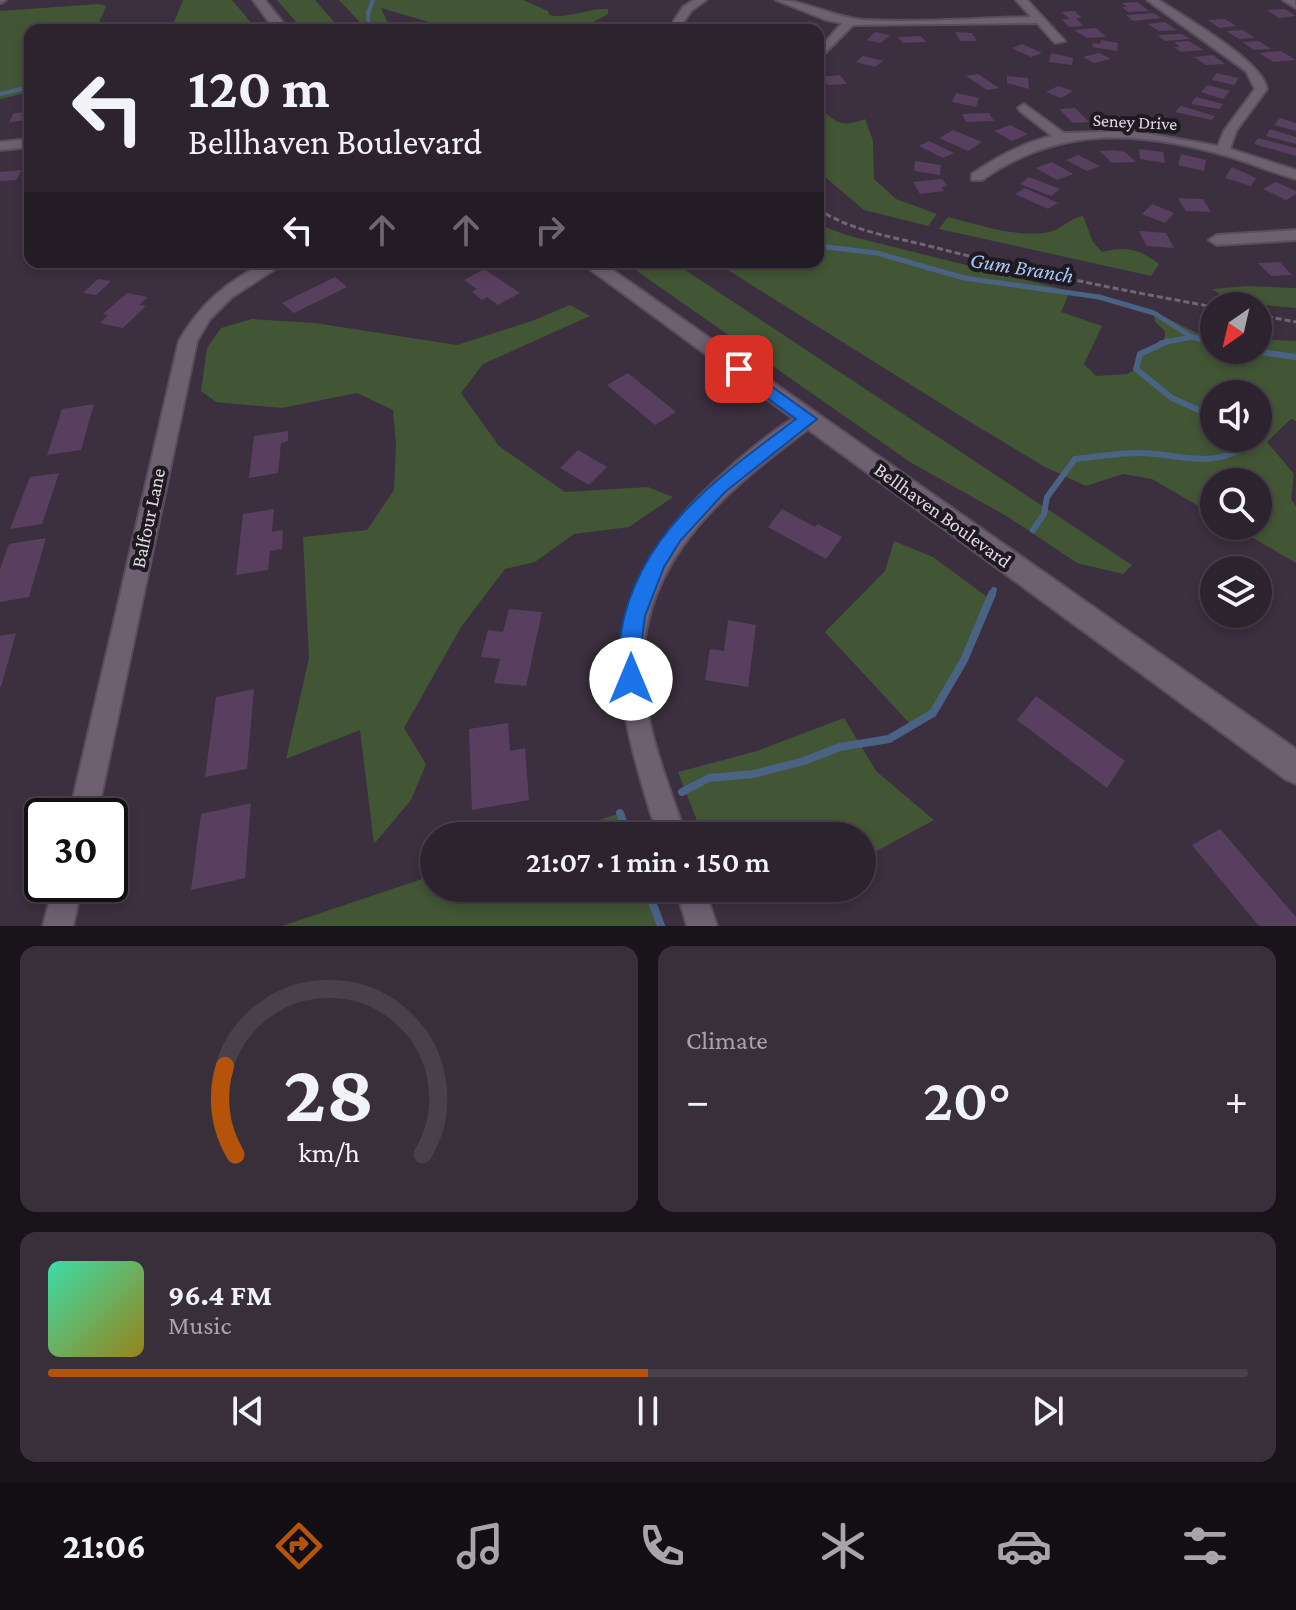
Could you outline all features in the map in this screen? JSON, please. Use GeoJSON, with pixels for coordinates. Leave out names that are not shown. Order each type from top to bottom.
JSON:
{"type":"FeatureCollection","features":[{"type":"Feature","properties":{"kind":"main road"},"geometry":{"type":"LineString","coordinates":[[259,0],[277,24]]}},
{"type":"Feature","properties":{"kind":"main road","name":"Bellhaven Boulevard"},"geometry":{"type":"LineString","coordinates":[[597,268],[1296,768]]}},
{"type":"Feature","properties":{"kind":"street"},"geometry":{"type":"LineString","coordinates":[[676,24],[687,9],[701,0]]}},
{"type":"Feature","properties":{"kind":"street"},"geometry":{"type":"LineString","coordinates":[[781,0],[849,22],[1040,20]]}},
{"type":"Feature","properties":{"kind":"street"},"geometry":{"type":"LineString","coordinates":[[1021,0],[1059,41]]}},
{"type":"Feature","properties":{"kind":"street"},"geometry":{"type":"LineString","coordinates":[[1152,0],[1250,69],[1260,82],[1261,89],[1230,131],[1223,150]]}},
{"type":"Feature","properties":{"kind":"street"},"geometry":{"type":"LineString","coordinates":[[1288,0],[1296,5]]}},
{"type":"Feature","properties":{"kind":"street"},"geometry":{"type":"LineString","coordinates":[[824,50],[849,22]]}},
{"type":"Feature","properties":{"kind":"street"},"geometry":{"type":"LineString","coordinates":[[1024,108],[1062,138]]}},
{"type":"Feature","properties":{"kind":"street","name":"Seney Drive"},"geometry":{"type":"LineString","coordinates":[[977,177],[1001,160],[1035,145],[1062,138],[1147,137],[1223,150],[1296,175]]}},
{"type":"Feature","properties":{"kind":"street"},"geometry":{"type":"LineString","coordinates":[[0,146],[24,144]]}},
{"type":"Feature","properties":{"kind":"street"},"geometry":{"type":"LineString","coordinates":[[1217,240],[1296,235]]}},
{"type":"Feature","properties":{"kind":"street","name":"Balfour Lane"},"geometry":{"type":"LineString","coordinates":[[87,798],[188,341],[202,316],[214,303],[247,278],[266,268]]}},
{"type":"Feature","properties":{"kind":"street"},"geometry":{"type":"LineString","coordinates":[[668,822],[641,738],[631,679],[630,646],[642,591],[673,536],[695,510],[756,457],[808,419]]}},
{"type":"Feature","properties":{"kind":"street"},"geometry":{"type":"LineString","coordinates":[[58,926],[64,902]]}},
{"type":"Feature","properties":{"kind":"street"},"geometry":{"type":"LineString","coordinates":[[694,902],[702,926]]}},
{"type":"Feature","properties":{"kind":"path"},"geometry":{"type":"LineString","coordinates":[[824,213],[859,228],[989,261],[1200,304]]}},
{"type":"Feature","properties":{"kind":"path"},"geometry":{"type":"LineString","coordinates":[[1272,318],[1296,322]]}},
{"type":"Feature","properties":{"kind":"green space"},"geometry":{"type":"Polygon","coordinates":[[[183,0],[232,0],[252,24],[173,24],[183,0]]]}},
{"type":"Feature","properties":{"kind":"green space"},"geometry":{"type":"Polygon","coordinates":[[[277,0],[315,0],[336,24],[298,24],[277,0]]]}},
{"type":"Feature","properties":{"kind":"green space"},"geometry":{"type":"Polygon","coordinates":[[[339,0],[523,0],[548,11],[549,15],[564,16],[608,9],[608,14],[590,24],[436,24],[381,8],[387,21],[393,24],[361,24],[339,0]]]}},
{"type":"Feature","properties":{"kind":"green space"},"geometry":{"type":"Polygon","coordinates":[[[106,6],[98,24],[24,24],[24,93],[0,99],[0,11],[106,6]]]}},
{"type":"Feature","properties":{"kind":"green space"},"geometry":{"type":"Polygon","coordinates":[[[824,112],[844,123],[865,119],[873,141],[874,179],[896,199],[937,214],[928,226],[864,210],[824,176],[824,112]]]}},
{"type":"Feature","properties":{"kind":"green space"},"geometry":{"type":"Polygon","coordinates":[[[1083,216],[1093,242],[1102,252],[1125,249],[1145,255],[1159,264],[1151,276],[939,229],[948,217],[998,230],[1036,233],[1053,231],[1083,216]]]}},
{"type":"Feature","properties":{"kind":"green space"},"geometry":{"type":"Polygon","coordinates":[[[824,226],[846,235],[1062,289],[1068,296],[1061,312],[1102,326],[1084,364],[1096,376],[1127,374],[1136,369],[1140,354],[1164,342],[1165,331],[1155,322],[1154,313],[1200,334],[1200,364],[1272,364],[1272,340],[1296,341],[1296,421],[1291,419],[1272,437],[1272,380],[1200,380],[1200,452],[1272,452],[1272,448],[1294,474],[1291,499],[1296,506],[1296,563],[1257,540],[1272,540],[1272,468],[1200,468],[1200,507],[1152,479],[1123,474],[1086,486],[1045,467],[725,268],[824,268],[824,226]]]}},
{"type":"Feature","properties":{"kind":"green space"},"geometry":{"type":"Polygon","coordinates":[[[633,268],[682,268],[1132,565],[1123,574],[1077,563],[1008,517],[910,462],[633,268]]]}},
{"type":"Feature","properties":{"kind":"green space"},"geometry":{"type":"Polygon","coordinates":[[[1247,286],[1296,288],[1296,308],[1272,306],[1272,292],[1217,292],[1213,289],[1247,286]]]}},
{"type":"Feature","properties":{"kind":"green space"},"geometry":{"type":"Polygon","coordinates":[[[570,305],[590,316],[483,364],[461,393],[499,446],[565,492],[648,487],[673,497],[629,527],[574,534],[535,562],[505,569],[461,627],[404,728],[426,764],[411,800],[374,844],[360,730],[286,759],[309,658],[303,537],[367,530],[394,490],[396,444],[393,410],[357,393],[282,408],[216,402],[201,391],[207,348],[221,328],[252,319],[315,323],[457,345],[532,321],[570,305]]]}},
{"type":"Feature","properties":{"kind":"green space"},"geometry":{"type":"Polygon","coordinates":[[[894,541],[933,557],[990,599],[933,713],[912,726],[825,632],[885,571],[894,541]]]}},
{"type":"Feature","properties":{"kind":"green space"},"geometry":{"type":"Polygon","coordinates":[[[844,718],[876,771],[934,820],[876,851],[876,822],[698,822],[678,772],[757,751],[844,718]]]}},
{"type":"Feature","properties":{"kind":"green space"},"geometry":{"type":"Polygon","coordinates":[[[620,813],[623,822],[593,822],[620,813]]]}},
{"type":"Feature","properties":{"kind":"green space"},"geometry":{"type":"Polygon","coordinates":[[[420,880],[420,902],[652,902],[661,926],[282,926],[420,880]]]}},
{"type":"Feature","properties":{"kind":"building"},"geometry":{"type":"Polygon","coordinates":[[[1137,2],[1149,11],[1128,12],[1122,7],[1127,7],[1122,3],[1137,2]]]}},
{"type":"Feature","properties":{"kind":"building"},"geometry":{"type":"Polygon","coordinates":[[[1285,9],[1296,16],[1279,18],[1267,10],[1285,9]]]}},
{"type":"Feature","properties":{"kind":"building"},"geometry":{"type":"Polygon","coordinates":[[[1075,11],[1082,18],[1076,18],[1083,26],[1069,27],[1062,19],[1070,19],[1061,12],[1075,11]]]}},
{"type":"Feature","properties":{"kind":"building"},"geometry":{"type":"Polygon","coordinates":[[[1154,13],[1161,18],[1133,21],[1126,15],[1154,13]]]}},
{"type":"Feature","properties":{"kind":"building"},"geometry":{"type":"Polygon","coordinates":[[[1225,19],[1236,26],[1219,28],[1208,20],[1225,19]]]}},
{"type":"Feature","properties":{"kind":"building"},"geometry":{"type":"Polygon","coordinates":[[[1165,22],[1177,30],[1159,31],[1148,24],[1165,22]]]}},
{"type":"Feature","properties":{"kind":"building"},"geometry":{"type":"Polygon","coordinates":[[[1096,28],[1106,37],[1087,38],[1074,30],[1096,28]]]}},
{"type":"Feature","properties":{"kind":"building"},"geometry":{"type":"Polygon","coordinates":[[[1243,30],[1255,38],[1239,39],[1226,31],[1243,30]]]}},
{"type":"Feature","properties":{"kind":"building"},"geometry":{"type":"Polygon","coordinates":[[[875,32],[890,35],[881,43],[867,40],[875,32]]]}},
{"type":"Feature","properties":{"kind":"building"},"geometry":{"type":"Polygon","coordinates":[[[955,32],[972,33],[977,41],[960,41],[955,32]]]}},
{"type":"Feature","properties":{"kind":"building"},"geometry":{"type":"Polygon","coordinates":[[[1182,34],[1190,39],[1165,41],[1158,35],[1182,34]]]}},
{"type":"Feature","properties":{"kind":"building"},"geometry":{"type":"Polygon","coordinates":[[[921,36],[926,42],[903,43],[898,37],[921,36]]]}},
{"type":"Feature","properties":{"kind":"building"},"geometry":{"type":"Polygon","coordinates":[[[1101,40],[1118,43],[1117,51],[1092,47],[1093,43],[1100,44],[1101,40]]]}},
{"type":"Feature","properties":{"kind":"building"},"geometry":{"type":"Polygon","coordinates":[[[1189,41],[1203,50],[1181,52],[1174,47],[1180,47],[1174,42],[1189,41]]]}},
{"type":"Feature","properties":{"kind":"building"},"geometry":{"type":"Polygon","coordinates":[[[1259,41],[1271,49],[1254,50],[1242,42],[1259,41]]]}},
{"type":"Feature","properties":{"kind":"building"},"geometry":{"type":"Polygon","coordinates":[[[1022,44],[1042,53],[1031,57],[1012,48],[1022,44]]]}},
{"type":"Feature","properties":{"kind":"building"},"geometry":{"type":"Polygon","coordinates":[[[1281,51],[1296,60],[1274,62],[1259,53],[1281,51]]]}},
{"type":"Feature","properties":{"kind":"building"},"geometry":{"type":"Polygon","coordinates":[[[1051,53],[1073,58],[1072,65],[1049,62],[1051,53]]]}},
{"type":"Feature","properties":{"kind":"building"},"geometry":{"type":"Polygon","coordinates":[[[1099,53],[1111,59],[1094,63],[1083,57],[1099,53]]]}},
{"type":"Feature","properties":{"kind":"building"},"geometry":{"type":"Polygon","coordinates":[[[1213,55],[1225,64],[1206,65],[1194,57],[1213,55]]]}},
{"type":"Feature","properties":{"kind":"building"},"geometry":{"type":"Polygon","coordinates":[[[863,56],[883,61],[875,67],[856,62],[863,56]]]}},
{"type":"Feature","properties":{"kind":"building"},"geometry":{"type":"Polygon","coordinates":[[[1216,73],[1239,78],[1234,85],[1212,80],[1216,73]]]}},
{"type":"Feature","properties":{"kind":"building"},"geometry":{"type":"Polygon","coordinates":[[[978,74],[999,88],[987,90],[966,76],[978,74]]]}},
{"type":"Feature","properties":{"kind":"building"},"geometry":{"type":"Polygon","coordinates":[[[840,75],[847,84],[828,85],[824,77],[840,75]]]}},
{"type":"Feature","properties":{"kind":"building"},"geometry":{"type":"Polygon","coordinates":[[[1007,76],[1028,78],[1029,89],[1007,83],[1007,76]]]}},
{"type":"Feature","properties":{"kind":"building"},"geometry":{"type":"Polygon","coordinates":[[[1208,85],[1230,91],[1223,99],[1201,92],[1208,85]]]}},
{"type":"Feature","properties":{"kind":"building"},"geometry":{"type":"Polygon","coordinates":[[[1058,86],[1073,91],[1061,98],[1046,92],[1058,86]]]}},
{"type":"Feature","properties":{"kind":"building"},"geometry":{"type":"Polygon","coordinates":[[[956,93],[979,98],[976,107],[952,102],[956,93]]]}},
{"type":"Feature","properties":{"kind":"building"},"geometry":{"type":"Polygon","coordinates":[[[1196,97],[1223,104],[1219,109],[1191,104],[1196,97]]]}},
{"type":"Feature","properties":{"kind":"building"},"geometry":{"type":"Polygon","coordinates":[[[1181,106],[1215,116],[1212,120],[1175,112],[1181,106]]]}},
{"type":"Feature","properties":{"kind":"building"},"geometry":{"type":"Polygon","coordinates":[[[1075,108],[1089,122],[1073,123],[1059,109],[1075,108]]]}},
{"type":"Feature","properties":{"kind":"building"},"geometry":{"type":"Polygon","coordinates":[[[24,112],[24,121],[9,122],[14,113],[24,112]]]}},
{"type":"Feature","properties":{"kind":"building"},"geometry":{"type":"Polygon","coordinates":[[[989,113],[994,121],[966,122],[962,114],[989,113]]]}},
{"type":"Feature","properties":{"kind":"building"},"geometry":{"type":"Polygon","coordinates":[[[1098,115],[1120,116],[1125,125],[1103,124],[1098,115]]]}},
{"type":"Feature","properties":{"kind":"building"},"geometry":{"type":"Polygon","coordinates":[[[1142,116],[1166,119],[1169,129],[1145,126],[1142,116]]]}},
{"type":"Feature","properties":{"kind":"building"},"geometry":{"type":"Polygon","coordinates":[[[1280,118],[1296,123],[1296,131],[1274,125],[1280,118]]]}},
{"type":"Feature","properties":{"kind":"building"},"geometry":{"type":"Polygon","coordinates":[[[1010,125],[1028,134],[1012,141],[994,131],[1010,125]]]}},
{"type":"Feature","properties":{"kind":"building"},"geometry":{"type":"Polygon","coordinates":[[[1270,129],[1296,137],[1296,144],[1266,136],[1270,129]]]}},
{"type":"Feature","properties":{"kind":"building"},"geometry":{"type":"Polygon","coordinates":[[[953,130],[982,142],[968,151],[939,138],[953,130]]]}},
{"type":"Feature","properties":{"kind":"building"},"geometry":{"type":"Polygon","coordinates":[[[1258,138],[1296,148],[1296,156],[1254,144],[1258,138]]]}},
{"type":"Feature","properties":{"kind":"building"},"geometry":{"type":"Polygon","coordinates":[[[929,141],[954,153],[943,158],[919,146],[929,141]]]}},
{"type":"Feature","properties":{"kind":"building"},"geometry":{"type":"Polygon","coordinates":[[[1139,149],[1163,152],[1165,163],[1140,159],[1139,149]]]}},
{"type":"Feature","properties":{"kind":"building"},"geometry":{"type":"Polygon","coordinates":[[[1100,151],[1125,152],[1136,162],[1112,163],[1100,151]]]}},
{"type":"Feature","properties":{"kind":"building"},"geometry":{"type":"Polygon","coordinates":[[[1181,154],[1206,160],[1204,171],[1178,165],[1181,154]]]}},
{"type":"Feature","properties":{"kind":"building"},"geometry":{"type":"Polygon","coordinates":[[[1078,155],[1100,166],[1087,171],[1066,160],[1078,155]]]}},
{"type":"Feature","properties":{"kind":"building"},"geometry":{"type":"Polygon","coordinates":[[[915,161],[941,165],[940,175],[914,171],[915,161]]]}},
{"type":"Feature","properties":{"kind":"building"},"geometry":{"type":"Polygon","coordinates":[[[1052,162],[1073,174],[1057,180],[1036,168],[1052,162]]]}},
{"type":"Feature","properties":{"kind":"building"},"geometry":{"type":"Polygon","coordinates":[[[1232,167],[1256,178],[1251,186],[1225,178],[1232,167]]]}},
{"type":"Feature","properties":{"kind":"building"},"geometry":{"type":"Polygon","coordinates":[[[22,170],[16,180],[0,181],[0,172],[22,170]]]}},
{"type":"Feature","properties":{"kind":"building"},"geometry":{"type":"Polygon","coordinates":[[[1029,177],[1060,189],[1051,196],[1020,184],[1029,177]]]}},
{"type":"Feature","properties":{"kind":"building"},"geometry":{"type":"Polygon","coordinates":[[[942,179],[948,186],[941,187],[944,191],[920,194],[913,182],[942,179]]]}},
{"type":"Feature","properties":{"kind":"building"},"geometry":{"type":"Polygon","coordinates":[[[1276,182],[1296,191],[1296,194],[1286,200],[1263,189],[1276,182]]]}},
{"type":"Feature","properties":{"kind":"building"},"geometry":{"type":"Polygon","coordinates":[[[1025,188],[1058,203],[1048,209],[1015,194],[1025,188]]]}},
{"type":"Feature","properties":{"kind":"building"},"geometry":{"type":"Polygon","coordinates":[[[1178,198],[1203,199],[1211,212],[1186,211],[1178,198]]]}},
{"type":"Feature","properties":{"kind":"building"},"geometry":{"type":"Polygon","coordinates":[[[1152,204],[1174,213],[1165,223],[1142,214],[1152,204]]]}},
{"type":"Feature","properties":{"kind":"building"},"geometry":{"type":"Polygon","coordinates":[[[1139,231],[1166,233],[1174,248],[1147,246],[1139,231]]]}},
{"type":"Feature","properties":{"kind":"building"},"geometry":{"type":"Polygon","coordinates":[[[1280,262],[1292,275],[1271,276],[1258,263],[1280,262]]]}},
{"type":"Feature","properties":{"kind":"building"},"geometry":{"type":"Polygon","coordinates":[[[484,269],[520,293],[498,305],[487,297],[482,300],[472,292],[477,289],[464,280],[484,269]]]}},
{"type":"Feature","properties":{"kind":"building"},"geometry":{"type":"Polygon","coordinates":[[[335,277],[347,287],[294,313],[282,303],[335,277]]]}},
{"type":"Feature","properties":{"kind":"building"},"geometry":{"type":"Polygon","coordinates":[[[98,279],[111,281],[96,295],[83,293],[98,279]]]}},
{"type":"Feature","properties":{"kind":"building"},"geometry":{"type":"Polygon","coordinates":[[[127,293],[148,297],[139,305],[146,306],[123,328],[100,323],[108,315],[103,314],[127,293]]]}},
{"type":"Feature","properties":{"kind":"building"},"geometry":{"type":"Polygon","coordinates":[[[628,373],[676,412],[655,425],[607,385],[628,373]]]}},
{"type":"Feature","properties":{"kind":"building"},"geometry":{"type":"Polygon","coordinates":[[[94,404],[81,450],[47,455],[62,409],[94,404]]]}},
{"type":"Feature","properties":{"kind":"building"},"geometry":{"type":"Polygon","coordinates":[[[288,431],[288,441],[281,443],[278,473],[249,478],[254,436],[288,431]]]}},
{"type":"Feature","properties":{"kind":"building"},"geometry":{"type":"Polygon","coordinates":[[[578,450],[607,467],[589,485],[560,468],[578,450]]]}},
{"type":"Feature","properties":{"kind":"building"},"geometry":{"type":"Polygon","coordinates":[[[59,473],[42,524],[10,529],[30,477],[59,473]]]}},
{"type":"Feature","properties":{"kind":"building"},"geometry":{"type":"Polygon","coordinates":[[[274,509],[272,532],[283,530],[282,549],[270,551],[268,570],[236,575],[243,514],[274,509]]]}},
{"type":"Feature","properties":{"kind":"building"},"geometry":{"type":"Polygon","coordinates":[[[782,509],[842,537],[826,559],[768,527],[782,509]]]}},
{"type":"Feature","properties":{"kind":"building"},"geometry":{"type":"Polygon","coordinates":[[[46,538],[29,597],[0,602],[0,569],[9,544],[46,538]]]}},
{"type":"Feature","properties":{"kind":"building"},"geometry":{"type":"Polygon","coordinates":[[[509,609],[542,612],[526,686],[494,683],[500,659],[481,657],[488,630],[503,632],[509,609]]]}},
{"type":"Feature","properties":{"kind":"building"},"geometry":{"type":"Polygon","coordinates":[[[728,620],[756,625],[748,687],[705,680],[710,649],[724,651],[728,620]]]}},
{"type":"Feature","properties":{"kind":"building"},"geometry":{"type":"Polygon","coordinates":[[[16,633],[1,687],[0,687],[0,636],[16,633]]]}},
{"type":"Feature","properties":{"kind":"building"},"geometry":{"type":"Polygon","coordinates":[[[254,689],[247,769],[205,777],[216,697],[254,689]]]}},
{"type":"Feature","properties":{"kind":"building"},"geometry":{"type":"Polygon","coordinates":[[[1036,696],[1125,761],[1107,788],[1017,720],[1036,696]]]}},
{"type":"Feature","properties":{"kind":"building"},"geometry":{"type":"Polygon","coordinates":[[[508,723],[510,751],[525,748],[529,800],[472,810],[469,729],[508,723]]]}},
{"type":"Feature","properties":{"kind":"building"},"geometry":{"type":"Polygon","coordinates":[[[251,803],[245,878],[191,890],[201,814],[251,803]]]}},
{"type":"Feature","properties":{"kind":"building"},"geometry":{"type":"Polygon","coordinates":[[[1220,829],[1296,917],[1296,926],[1259,926],[1192,845],[1220,829]]]}},
{"type":"Feature","properties":{"kind":"waterway","name":"Gum Branch"},"geometry":{"type":"LineString","coordinates":[[369,24],[368,13],[373,0]]}},
{"type":"Feature","properties":{"kind":"waterway","name":"Gum Branch"},"geometry":{"type":"LineString","coordinates":[[0,94],[24,88]]}},
{"type":"Feature","properties":{"kind":"waterway","name":"Gum Branch"},"geometry":{"type":"LineString","coordinates":[[824,247],[877,253],[964,278],[1099,297],[1154,313],[1192,337]]}},
{"type":"Feature","properties":{"kind":"waterway"},"geometry":{"type":"LineString","coordinates":[[1166,342],[1192,337]]}},
{"type":"Feature","properties":{"kind":"waterway","name":"Gum Branch"},"geometry":{"type":"LineString","coordinates":[[1192,337],[1200,339]]}},
{"type":"Feature","properties":{"kind":"waterway"},"geometry":{"type":"LineString","coordinates":[[1161,343],[1166,342]]}},
{"type":"Feature","properties":{"kind":"waterway"},"geometry":{"type":"LineString","coordinates":[[1166,342],[1140,354],[1136,369],[1172,398],[1200,411]]}},
{"type":"Feature","properties":{"kind":"waterway","name":"Gum Branch"},"geometry":{"type":"LineString","coordinates":[[1272,354],[1296,357]]}},
{"type":"Feature","properties":{"kind":"waterway"},"geometry":{"type":"LineString","coordinates":[[1033,530],[1044,514],[1047,497],[1075,459],[1135,453],[1208,459],[1235,452]]}},
{"type":"Feature","properties":{"kind":"waterway"},"geometry":{"type":"LineString","coordinates":[[992,594],[994,590]]}},
{"type":"Feature","properties":{"kind":"waterway"},"geometry":{"type":"LineString","coordinates":[[682,792],[709,778],[754,774],[804,761],[840,747],[889,739],[933,713],[964,660],[992,594]]}},
{"type":"Feature","properties":{"kind":"waterway"},"geometry":{"type":"LineString","coordinates":[[620,813],[623,822]]}},
{"type":"Feature","properties":{"kind":"waterway"},"geometry":{"type":"LineString","coordinates":[[652,902],[661,926]]}},
{"type":"Feature","properties":{"kind":"route"},"geometry":{"type":"LineString","coordinates":[[631,679],[630,646],[642,591],[673,536],[718,487],[808,419],[739,369]]}}]}
